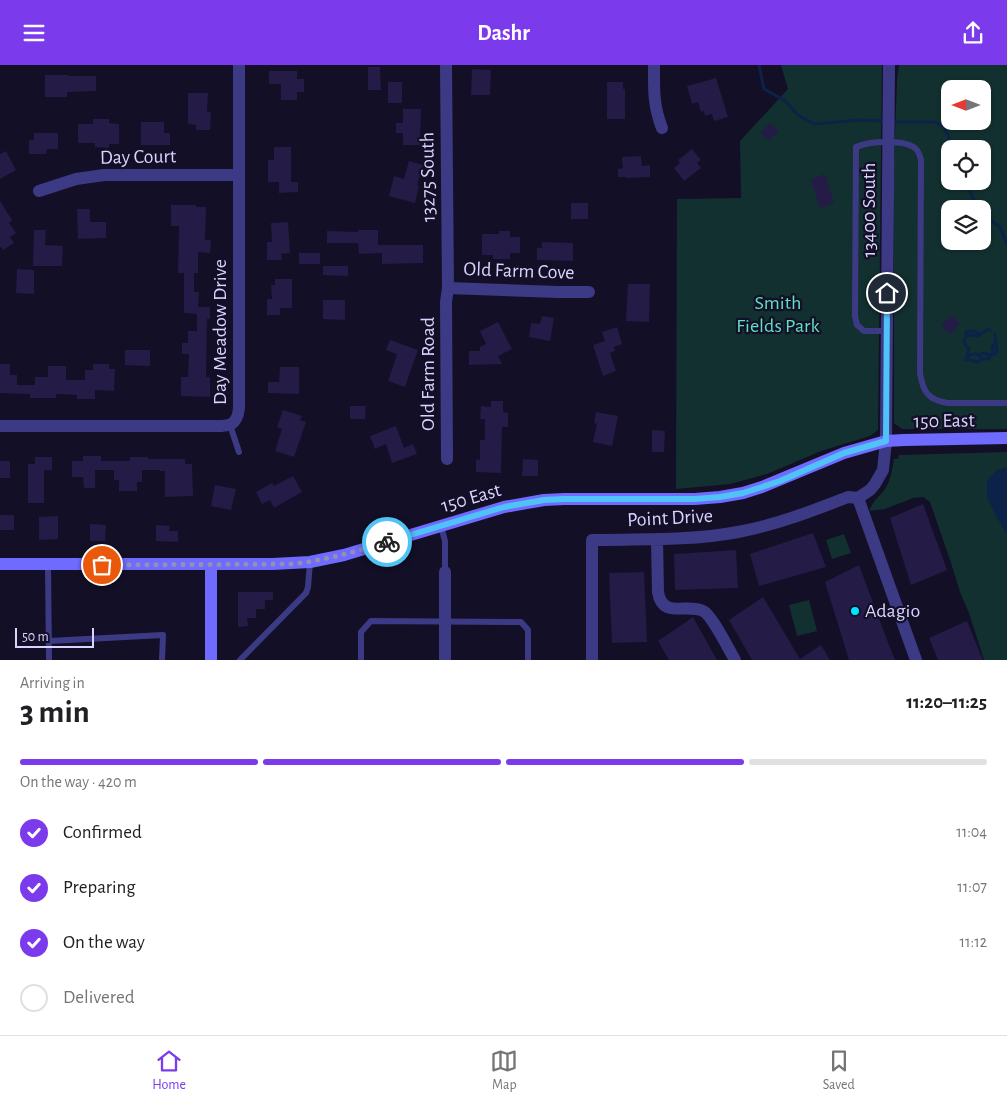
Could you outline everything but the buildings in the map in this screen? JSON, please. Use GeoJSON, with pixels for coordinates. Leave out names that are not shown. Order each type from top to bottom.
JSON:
{"type":"FeatureCollection","features":[{"type":"Feature","properties":{"kind":"street","name":"Day Meadow Drive"},"geometry":{"type":"LineString","coordinates":[[0,426],[230,425],[234,423],[239,408],[239,65]]}},
{"type":"Feature","properties":{"kind":"street","name":"13275 South"},"geometry":{"type":"LineString","coordinates":[[446,65],[448,288]]}},
{"type":"Feature","properties":{"kind":"street"},"geometry":{"type":"LineString","coordinates":[[654,65],[654,99],[656,114],[662,128]]}},
{"type":"Feature","properties":{"kind":"street","name":"13400 South"},"geometry":{"type":"LineString","coordinates":[[886,441],[888,112],[890,66]]}},
{"type":"Feature","properties":{"kind":"street","name":"Day Court"},"geometry":{"type":"LineString","coordinates":[[39,191],[76,179],[104,175],[239,175]]}},
{"type":"Feature","properties":{"kind":"street","name":"Old Farm Cove"},"geometry":{"type":"LineString","coordinates":[[448,288],[558,293],[589,292]]}},
{"type":"Feature","properties":{"kind":"street","name":"Old Farm Road"},"geometry":{"type":"LineString","coordinates":[[447,459],[446,302],[448,288]]}},
{"type":"Feature","properties":{"kind":"street","name":"150 East"},"geometry":{"type":"LineString","coordinates":[[0,564],[211,565],[310,562],[344,555],[504,507],[544,500],[564,499],[695,499],[720,497],[743,493],[780,481],[844,453],[886,441],[1007,438]]}},
{"type":"Feature","properties":{"kind":"street"},"geometry":{"type":"LineString","coordinates":[[886,441],[880,477],[870,490],[858,498],[916,660]]}},
{"type":"Feature","properties":{"kind":"street","name":"Point Drive"},"geometry":{"type":"LineString","coordinates":[[592,660],[592,540],[712,536],[738,532],[768,526],[848,497],[858,498]]}},
{"type":"Feature","properties":{"kind":"street"},"geometry":{"type":"LineString","coordinates":[[657,539],[658,592],[660,601],[670,609],[697,609],[707,613],[735,660]]}},
{"type":"Feature","properties":{"kind":"street"},"geometry":{"type":"LineString","coordinates":[[211,565],[211,660]]}},
{"type":"Feature","properties":{"kind":"street"},"geometry":{"type":"LineString","coordinates":[[445,572],[446,660]]}},
{"type":"Feature","properties":{"kind":"lane"},"geometry":{"type":"LineString","coordinates":[[887,331],[864,331],[857,325],[855,316],[856,147],[864,144],[888,143],[909,145],[920,155],[920,373],[925,392],[931,398],[948,403],[1007,403]]}},
{"type":"Feature","properties":{"kind":"lane"},"geometry":{"type":"LineString","coordinates":[[230,425],[239,452]]}},
{"type":"Feature","properties":{"kind":"lane"},"geometry":{"type":"LineString","coordinates":[[441,526],[445,541],[445,572]]}},
{"type":"Feature","properties":{"kind":"lane"},"geometry":{"type":"LineString","coordinates":[[240,660],[306,593],[310,562]]}},
{"type":"Feature","properties":{"kind":"lane"},"geometry":{"type":"LineString","coordinates":[[48,565],[49,660]]}},
{"type":"Feature","properties":{"kind":"lane"},"geometry":{"type":"LineString","coordinates":[[361,660],[361,632],[371,621],[521,622],[528,630],[528,660]]}},
{"type":"Feature","properties":{"kind":"lane"},"geometry":{"type":"LineString","coordinates":[[49,641],[163,635],[162,660]]}},
{"type":"Feature","properties":{"kind":"green space","name":"Smith Fields Park"},"geometry":{"type":"Polygon","coordinates":[[[781,65],[882,65],[878,430],[870,436],[821,451],[767,474],[730,484],[676,489],[677,199],[741,198],[740,141],[788,89],[781,65]]]}},
{"type":"Feature","properties":{"kind":"green space"},"geometry":{"type":"Polygon","coordinates":[[[899,65],[1007,65],[1007,429],[902,429],[894,423],[894,163],[899,65]]]}},
{"type":"Feature","properties":{"kind":"green space"},"geometry":{"type":"Polygon","coordinates":[[[1007,452],[1007,660],[984,660],[930,502],[923,497],[913,498],[885,509],[870,511],[870,509],[887,486],[894,459],[898,459],[899,455],[1007,452]]]}},
{"type":"Feature","properties":{"kind":"green space"},"geometry":{"type":"Polygon","coordinates":[[[844,534],[851,553],[832,559],[826,540],[844,534]]]}},
{"type":"Feature","properties":{"kind":"green space"},"geometry":{"type":"Polygon","coordinates":[[[809,600],[817,631],[797,636],[789,605],[809,600]]]}},
{"type":"Feature","properties":{"kind":"water"},"geometry":{"type":"Polygon","coordinates":[[[1007,467],[1007,534],[987,497],[987,481],[997,470],[1007,467]]]}},
{"type":"Feature","properties":{"kind":"waterway"},"geometry":{"type":"LineString","coordinates":[[759,65],[764,89],[784,100],[798,115],[814,124],[860,120],[884,121]]}},
{"type":"Feature","properties":{"kind":"waterway"},"geometry":{"type":"LineString","coordinates":[[891,122],[935,122],[944,127],[950,140]]}},
{"type":"Feature","properties":{"kind":"waterway"},"geometry":{"type":"LineString","coordinates":[[969,190],[974,200]]}},
{"type":"Feature","properties":{"kind":"waterway"},"geometry":{"type":"LineString","coordinates":[[991,220],[1000,227],[1007,244]]}},
{"type":"Feature","properties":{"kind":"waterway"},"geometry":{"type":"LineString","coordinates":[[967,355],[969,349],[964,343],[966,332],[972,331],[981,334],[990,330]]}},
{"type":"Feature","properties":{"kind":"waterway"},"geometry":{"type":"LineString","coordinates":[[965,360],[974,354],[983,359],[989,359],[991,355],[995,354],[997,352],[995,334]]}},
{"type":"Feature","properties":{"kind":"waterway"},"geometry":{"type":"LineString","coordinates":[[966,335],[980,335]]}},
{"type":"Feature","properties":{"kind":"waterway"},"geometry":{"type":"LineString","coordinates":[[993,354],[992,347],[995,343]]}},
{"type":"Feature","properties":{"kind":"waterway"},"geometry":{"type":"LineString","coordinates":[[979,355],[983,353],[991,355]]}},
{"type":"Feature","properties":{"kind":"waterway"},"geometry":{"type":"LineString","coordinates":[[966,359],[978,362],[982,359]]}},
{"type":"Feature","properties":{"kind":"way so far"},"geometry":{"type":"LineString","coordinates":[[102,565],[290,564],[327,559],[387,542]]}},
{"type":"Feature","properties":{"kind":"place","name":"Adagio"},"geometry":{"type":"Point","coordinates":[855,611]}},
{"type":"Feature","properties":{"kind":"route"},"geometry":{"type":"LineString","coordinates":[[387,542],[504,507],[544,500],[695,499],[743,493],[780,481],[844,453],[886,441],[887,293]]}}]}
